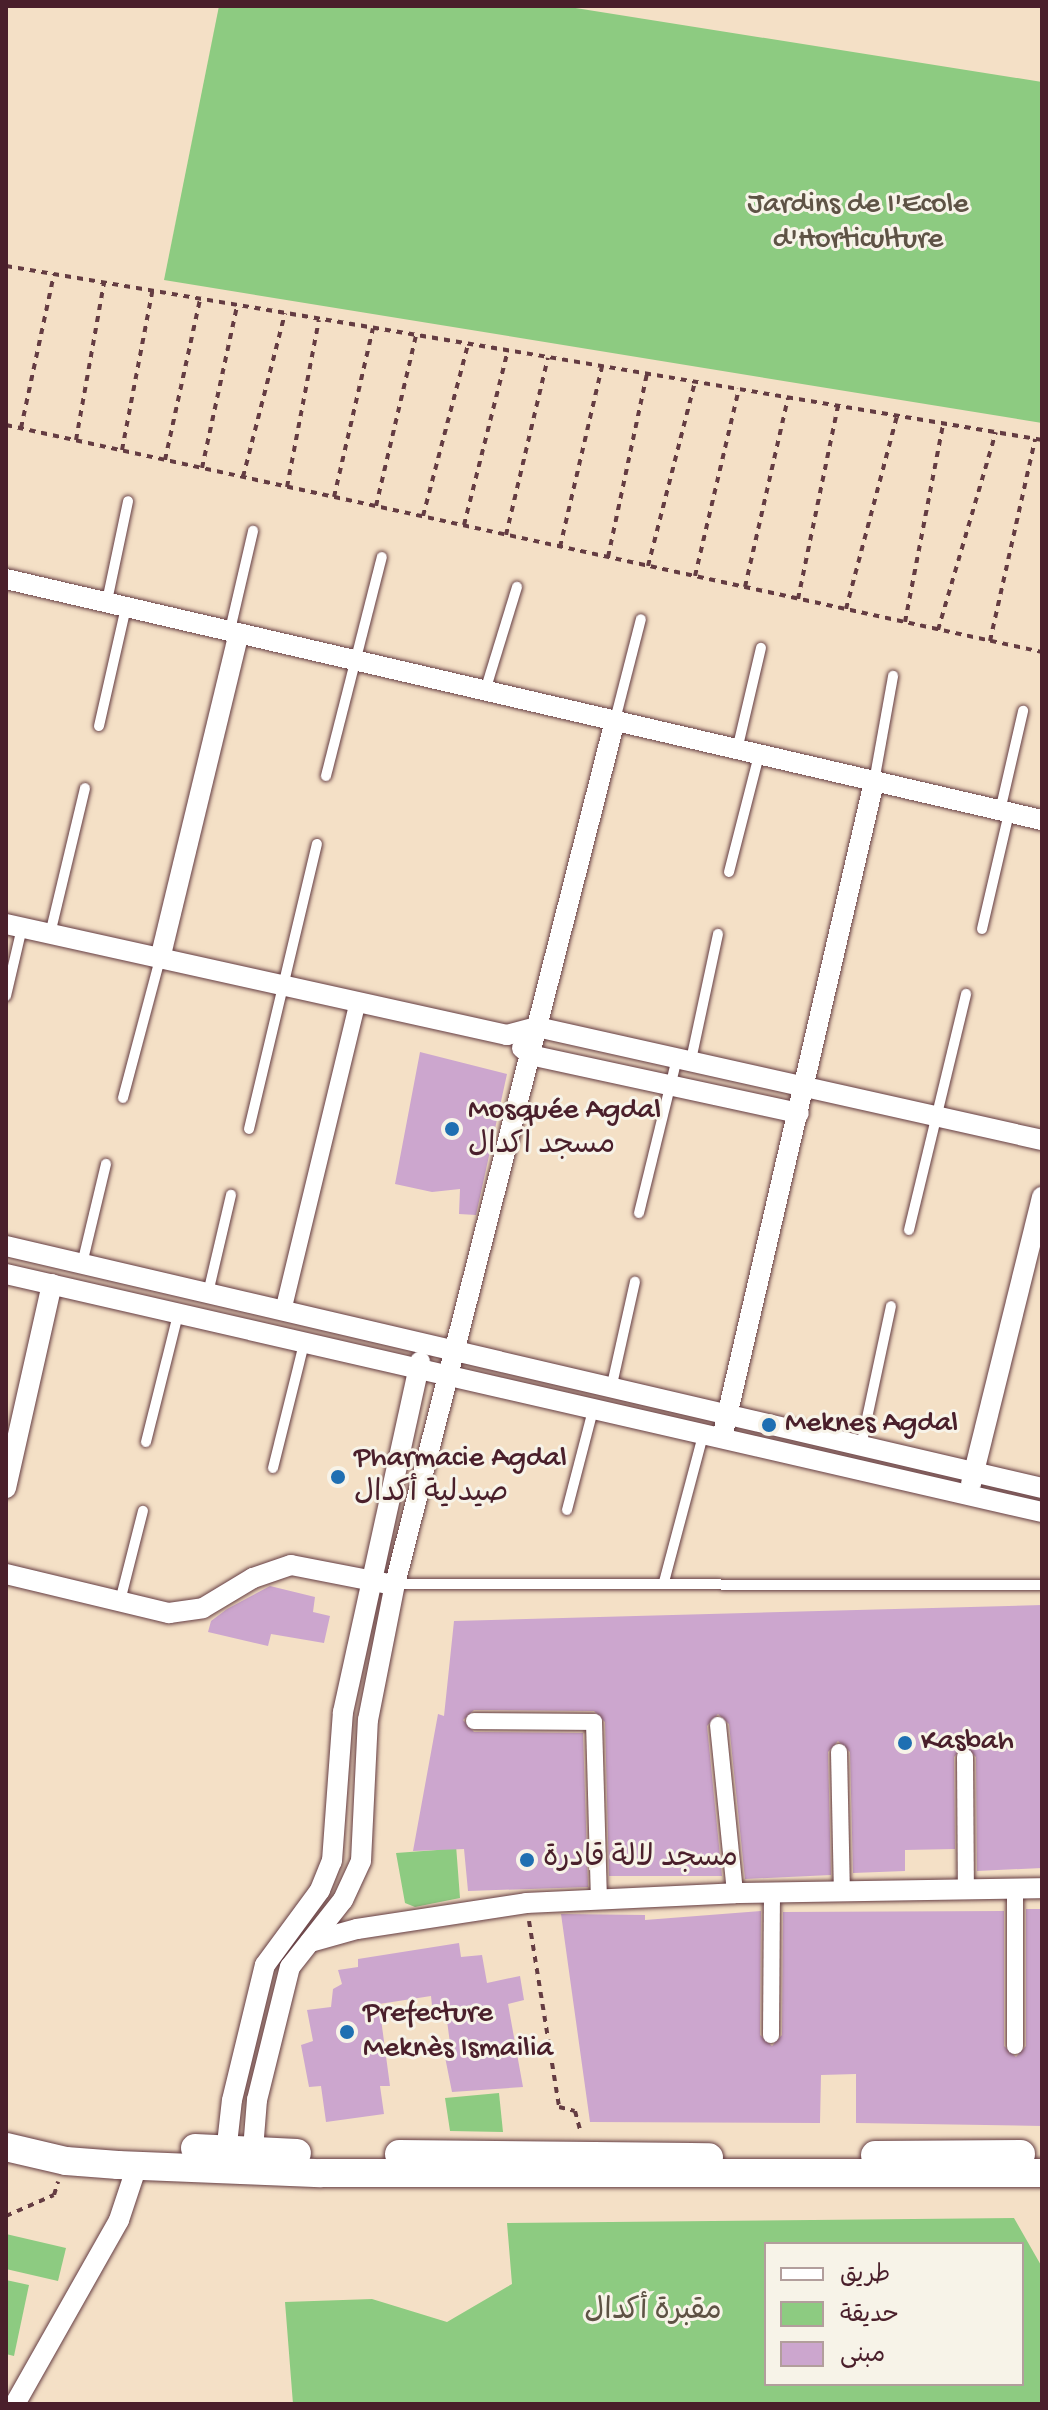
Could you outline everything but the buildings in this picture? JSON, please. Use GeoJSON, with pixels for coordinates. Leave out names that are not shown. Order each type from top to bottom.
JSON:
{"type":"FeatureCollection","features":[{"type":"Feature","properties":{"kind":"main road"},"geometry":{"type":"LineString","coordinates":[[6,2128],[68,2142],[239,2160],[720,2176],[1042,2173]]}},
{"type":"Feature","properties":{"kind":"main road"},"geometry":{"type":"LineString","coordinates":[[6,2147],[66,2161],[137,2166],[239,2160],[1042,2154]]}},
{"type":"Feature","properties":{"kind":"street"},"geometry":{"type":"LineString","coordinates":[[6,579],[1042,820]]}},
{"type":"Feature","properties":{"kind":"street"},"geometry":{"type":"LineString","coordinates":[[160,959],[234,632]]}},
{"type":"Feature","properties":{"kind":"street"},"geometry":{"type":"LineString","coordinates":[[239,2160],[290,1967],[354,1883],[361,1861],[368,1720],[395,1584],[615,720]]}},
{"type":"Feature","properties":{"kind":"street"},"geometry":{"type":"LineString","coordinates":[[712,1437],[727,1416],[874,782]]}},
{"type":"Feature","properties":{"kind":"street"},"geometry":{"type":"LineString","coordinates":[[14,926],[507,1035],[537,1027],[1042,1140]]}},
{"type":"Feature","properties":{"kind":"street"},"geometry":{"type":"LineString","coordinates":[[277,1338],[358,1002]]}},
{"type":"Feature","properties":{"kind":"street"},"geometry":{"type":"LineString","coordinates":[[507,1035],[530,1055],[799,1113]]}},
{"type":"Feature","properties":{"kind":"street"},"geometry":{"type":"LineString","coordinates":[[968,1497],[1042,1197]]}},
{"type":"Feature","properties":{"kind":"street"},"geometry":{"type":"LineString","coordinates":[[6,1246],[1042,1488]]}},
{"type":"Feature","properties":{"kind":"street"},"geometry":{"type":"LineString","coordinates":[[6,1274],[417,1371],[1042,1512]]}},
{"type":"Feature","properties":{"kind":"street"},"geometry":{"type":"LineString","coordinates":[[6,1488],[52,1284]]}},
{"type":"Feature","properties":{"kind":"street"},"geometry":{"type":"LineString","coordinates":[[239,2160],[260,1979],[293,1924],[320,1890],[335,1850],[343,1712],[424,1345]]}},
{"type":"Feature","properties":{"kind":"street"},"geometry":{"type":"LineString","coordinates":[[6,1574],[187,1613],[253,1578],[291,1565],[395,1584]]}},
{"type":"Feature","properties":{"kind":"street"},"geometry":{"type":"LineString","coordinates":[[474,1721],[594,1722],[599,1900]]}},
{"type":"Feature","properties":{"kind":"street"},"geometry":{"type":"LineString","coordinates":[[718,1725],[735,1893]]}},
{"type":"Feature","properties":{"kind":"street"},"geometry":{"type":"LineString","coordinates":[[839,1752],[842,1891]]}},
{"type":"Feature","properties":{"kind":"street"},"geometry":{"type":"LineString","coordinates":[[965,1757],[966,1890]]}},
{"type":"Feature","properties":{"kind":"street"},"geometry":{"type":"LineString","coordinates":[[293,1924],[297,1938],[308,1943],[357,1929],[526,1903],[735,1893],[1042,1888]]}},
{"type":"Feature","properties":{"kind":"street"},"geometry":{"type":"LineString","coordinates":[[1015,1889],[1015,2046]]}},
{"type":"Feature","properties":{"kind":"street"},"geometry":{"type":"LineString","coordinates":[[771,2035],[772,1893]]}},
{"type":"Feature","properties":{"kind":"street"},"geometry":{"type":"LineString","coordinates":[[293,1924],[312,1917],[357,1929]]}},
{"type":"Feature","properties":{"kind":"street"},"geometry":{"type":"LineString","coordinates":[[15,2404],[119,2220],[137,2166]]}},
{"type":"Feature","properties":{"kind":"lane"},"geometry":{"type":"LineString","coordinates":[[99,726],[128,501]]}},
{"type":"Feature","properties":{"kind":"lane"},"geometry":{"type":"LineString","coordinates":[[234,632],[253,531]]}},
{"type":"Feature","properties":{"kind":"lane"},"geometry":{"type":"LineString","coordinates":[[326,776],[382,557]]}},
{"type":"Feature","properties":{"kind":"lane"},"geometry":{"type":"LineString","coordinates":[[485,691],[517,587]]}},
{"type":"Feature","properties":{"kind":"lane"},"geometry":{"type":"LineString","coordinates":[[615,720],[641,619]]}},
{"type":"Feature","properties":{"kind":"lane"},"geometry":{"type":"LineString","coordinates":[[737,750],[761,648]]}},
{"type":"Feature","properties":{"kind":"lane"},"geometry":{"type":"LineString","coordinates":[[874,782],[893,676]]}},
{"type":"Feature","properties":{"kind":"lane"},"geometry":{"type":"LineString","coordinates":[[982,929],[1023,711]]}},
{"type":"Feature","properties":{"kind":"lane"},"geometry":{"type":"LineString","coordinates":[[729,872],[759,755]]}},
{"type":"Feature","properties":{"kind":"lane"},"geometry":{"type":"LineString","coordinates":[[50,934],[85,788]]}},
{"type":"Feature","properties":{"kind":"lane"},"geometry":{"type":"LineString","coordinates":[[249,1129],[317,844]]}},
{"type":"Feature","properties":{"kind":"lane"},"geometry":{"type":"LineString","coordinates":[[6,996],[14,926]]}},
{"type":"Feature","properties":{"kind":"lane"},"geometry":{"type":"LineString","coordinates":[[639,1213],[670,1087],[684,1059],[718,934]]}},
{"type":"Feature","properties":{"kind":"lane"},"geometry":{"type":"LineString","coordinates":[[123,1098],[160,959]]}},
{"type":"Feature","properties":{"kind":"lane"},"geometry":{"type":"LineString","coordinates":[[909,1230],[966,994]]}},
{"type":"Feature","properties":{"kind":"lane"},"geometry":{"type":"LineString","coordinates":[[82,1264],[106,1164]]}},
{"type":"Feature","properties":{"kind":"lane"},"geometry":{"type":"LineString","coordinates":[[208,1293],[231,1195]]}},
{"type":"Feature","properties":{"kind":"lane"},"geometry":{"type":"LineString","coordinates":[[611,1389],[635,1282]]}},
{"type":"Feature","properties":{"kind":"lane"},"geometry":{"type":"LineString","coordinates":[[861,1446],[891,1306]]}},
{"type":"Feature","properties":{"kind":"lane"},"geometry":{"type":"LineString","coordinates":[[146,1442],[178,1315]]}},
{"type":"Feature","properties":{"kind":"lane"},"geometry":{"type":"LineString","coordinates":[[273,1468],[304,1344]]}},
{"type":"Feature","properties":{"kind":"lane"},"geometry":{"type":"LineString","coordinates":[[567,1510],[593,1410]]}},
{"type":"Feature","properties":{"kind":"lane"},"geometry":{"type":"LineString","coordinates":[[664,1582],[712,1437]]}},
{"type":"Feature","properties":{"kind":"lane"},"geometry":{"type":"LineString","coordinates":[[120,1601],[143,1511]]}},
{"type":"Feature","properties":{"kind":"lane"},"geometry":{"type":"LineString","coordinates":[[395,1584],[664,1582],[1042,1585]]}},
{"type":"Feature","properties":{"kind":"path"},"geometry":{"type":"LineString","coordinates":[[6,266],[1042,440]]}},
{"type":"Feature","properties":{"kind":"path"},"geometry":{"type":"LineString","coordinates":[[21,428],[54,274]]}},
{"type":"Feature","properties":{"kind":"path"},"geometry":{"type":"LineString","coordinates":[[76,440],[104,283]]}},
{"type":"Feature","properties":{"kind":"path"},"geometry":{"type":"LineString","coordinates":[[122,450],[152,291]]}},
{"type":"Feature","properties":{"kind":"path"},"geometry":{"type":"LineString","coordinates":[[165,460],[200,299]]}},
{"type":"Feature","properties":{"kind":"path"},"geometry":{"type":"LineString","coordinates":[[202,468],[237,305]]}},
{"type":"Feature","properties":{"kind":"path"},"geometry":{"type":"LineString","coordinates":[[243,477],[285,313]]}},
{"type":"Feature","properties":{"kind":"path"},"geometry":{"type":"LineString","coordinates":[[287,487],[319,319]]}},
{"type":"Feature","properties":{"kind":"path"},"geometry":{"type":"LineString","coordinates":[[334,497],[373,328]]}},
{"type":"Feature","properties":{"kind":"path"},"geometry":{"type":"LineString","coordinates":[[376,506],[416,335]]}},
{"type":"Feature","properties":{"kind":"path"},"geometry":{"type":"LineString","coordinates":[[423,516],[468,344]]}},
{"type":"Feature","properties":{"kind":"path"},"geometry":{"type":"LineString","coordinates":[[464,525],[508,350]]}},
{"type":"Feature","properties":{"kind":"path"},"geometry":{"type":"LineString","coordinates":[[506,535],[548,357]]}},
{"type":"Feature","properties":{"kind":"path"},"geometry":{"type":"LineString","coordinates":[[560,547],[602,366]]}},
{"type":"Feature","properties":{"kind":"path"},"geometry":{"type":"LineString","coordinates":[[608,557],[647,374]]}},
{"type":"Feature","properties":{"kind":"path"},"geometry":{"type":"LineString","coordinates":[[648,566],[695,382]]}},
{"type":"Feature","properties":{"kind":"path"},"geometry":{"type":"LineString","coordinates":[[695,576],[739,389]]}},
{"type":"Feature","properties":{"kind":"path"},"geometry":{"type":"LineString","coordinates":[[745,587],[788,398]]}},
{"type":"Feature","properties":{"kind":"path"},"geometry":{"type":"LineString","coordinates":[[798,599],[838,406]]}},
{"type":"Feature","properties":{"kind":"path"},"geometry":{"type":"LineString","coordinates":[[846,609],[897,416]]}},
{"type":"Feature","properties":{"kind":"path"},"geometry":{"type":"LineString","coordinates":[[905,622],[943,423]]}},
{"type":"Feature","properties":{"kind":"path"},"geometry":{"type":"LineString","coordinates":[[6,425],[1042,652]]}},
{"type":"Feature","properties":{"kind":"path"},"geometry":{"type":"LineString","coordinates":[[938,630],[996,432]]}},
{"type":"Feature","properties":{"kind":"path"},"geometry":{"type":"LineString","coordinates":[[990,641],[1035,439]]}},
{"type":"Feature","properties":{"kind":"path"},"geometry":{"type":"LineString","coordinates":[[526,1903],[559,2107],[575,2111],[587,2156]]}},
{"type":"Feature","properties":{"kind":"path"},"geometry":{"type":"LineString","coordinates":[[6,2216],[54,2195],[66,2161]]}},
{"type":"Feature","properties":{"kind":"green space","name":"Jardins de I'Ecole d'Horticulture"},"geometry":{"type":"Polygon","coordinates":[[[219,6],[563,6],[1042,82],[1042,423],[164,280],[219,6]]]}},
{"type":"Feature","properties":{"kind":"green space"},"geometry":{"type":"Polygon","coordinates":[[[455,1832],[460,1898],[415,1907],[405,1903],[396,1853],[437,1850],[455,1832]]]}},
{"type":"Feature","properties":{"kind":"green space"},"geometry":{"type":"Polygon","coordinates":[[[499,2093],[503,2132],[450,2131],[445,2098],[499,2093]]]}},
{"type":"Feature","properties":{"kind":"green space","name":"مقبرة أكدال"},"geometry":{"type":"Polygon","coordinates":[[[1014,2218],[1042,2267],[1042,2404],[293,2404],[285,2302],[372,2299],[447,2322],[512,2284],[507,2223],[1014,2218]]]}},
{"type":"Feature","properties":{"kind":"green space"},"geometry":{"type":"Polygon","coordinates":[[[6,2234],[66,2248],[58,2281],[6,2269],[6,2234]]]}},
{"type":"Feature","properties":{"kind":"green space"},"geometry":{"type":"Polygon","coordinates":[[[6,2280],[29,2285],[14,2356],[6,2354],[6,2280]]]}},
{"type":"Feature","properties":{"kind":"place","name":"Mosquée Agdal مسجد اكدال"},"geometry":{"type":"Point","coordinates":[452,1129]}},
{"type":"Feature","properties":{"kind":"place","name":"Meknes Agdal"},"geometry":{"type":"Point","coordinates":[769,1425]}},
{"type":"Feature","properties":{"kind":"place","name":"Pharmacie Agdal صيدلية أكدال"},"geometry":{"type":"Point","coordinates":[338,1477]}},
{"type":"Feature","properties":{"kind":"place","name":"Kasbah"},"geometry":{"type":"Point","coordinates":[905,1743]}},
{"type":"Feature","properties":{"kind":"place","name":"مسجد لالة قادرة"},"geometry":{"type":"Point","coordinates":[527,1860]}},
{"type":"Feature","properties":{"kind":"place","name":"Prefecture Meknès Ismailia"},"geometry":{"type":"Point","coordinates":[347,2032]}}]}
